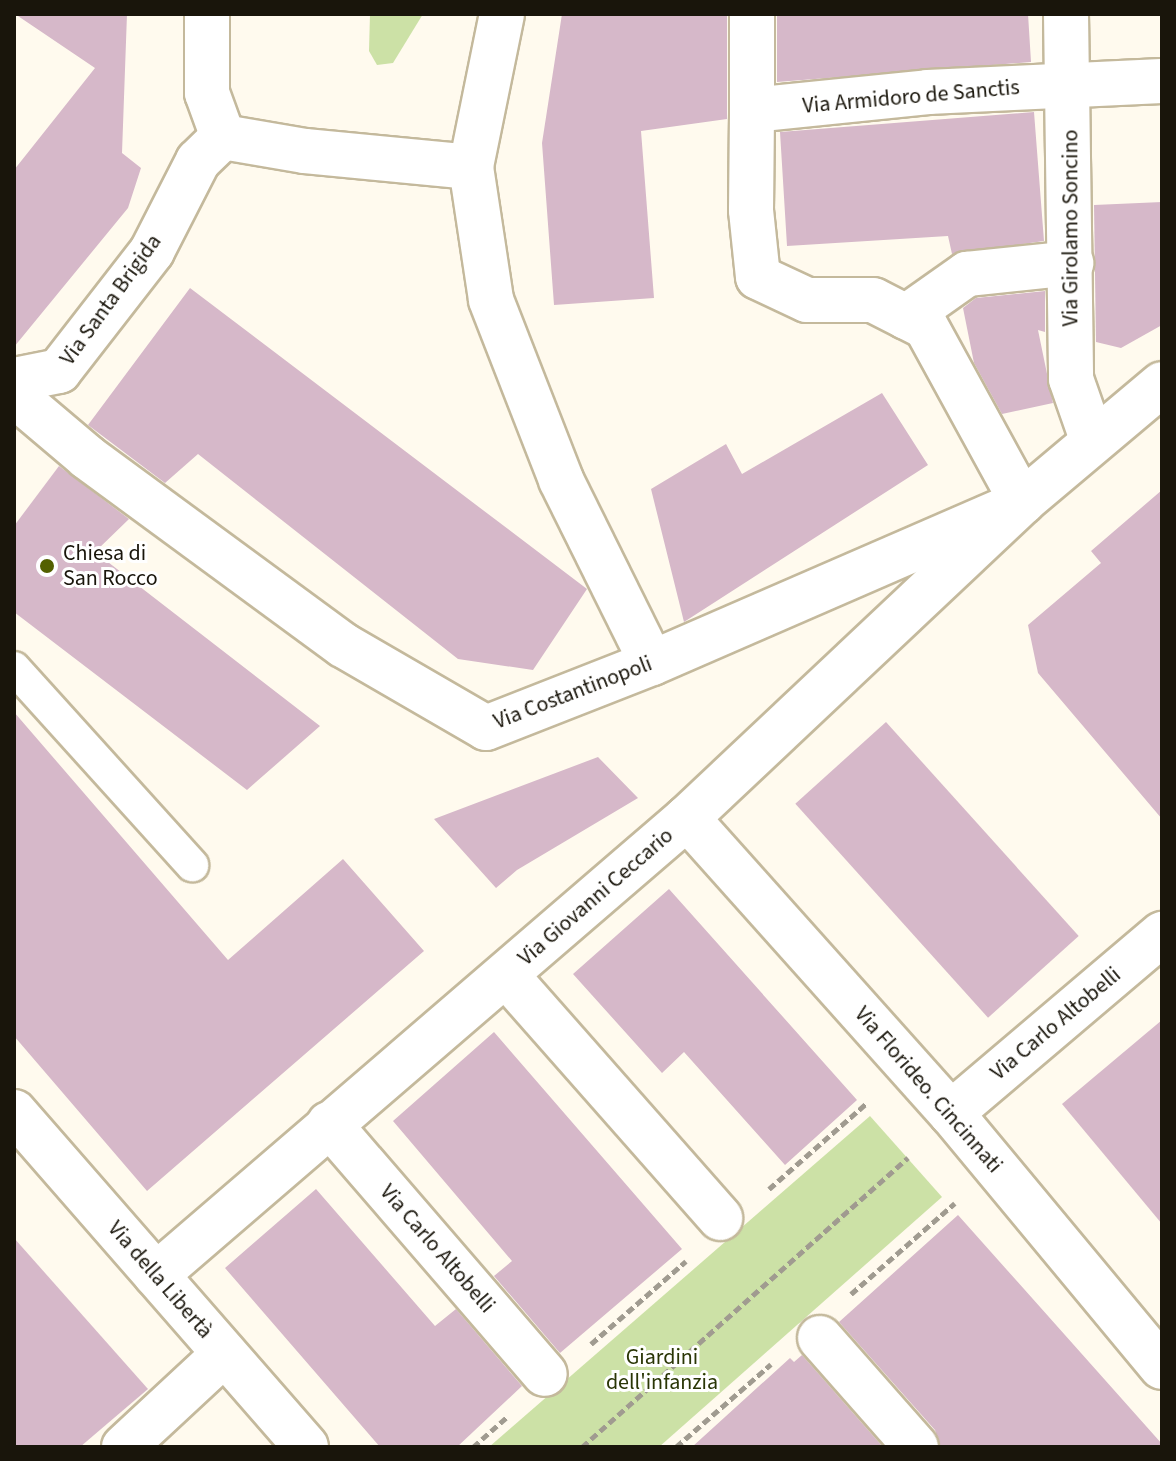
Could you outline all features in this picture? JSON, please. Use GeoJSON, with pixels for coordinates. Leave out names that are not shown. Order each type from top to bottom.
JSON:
{"type":"FeatureCollection","features":[{"type":"Feature","properties":{"kind":"street"},"geometry":{"type":"LineString","coordinates":[[207,14],[207,93],[223,137],[305,151],[471,167]]}},
{"type":"Feature","properties":{"kind":"street"},"geometry":{"type":"LineString","coordinates":[[502,14],[471,167],[491,300],[561,480],[652,663]]}},
{"type":"Feature","properties":{"kind":"street"},"geometry":{"type":"LineString","coordinates":[[752,14],[751,210],[758,277],[807,300],[873,300],[926,327],[1022,502]]}},
{"type":"Feature","properties":{"kind":"street","name":"Via Girolamo Soncino"},"geometry":{"type":"LineString","coordinates":[[1066,14],[1070,86],[1071,379],[1092,439]]}},
{"type":"Feature","properties":{"kind":"street","name":"Via Armidoro de Sanctis"},"geometry":{"type":"LineString","coordinates":[[752,110],[928,92],[1162,81]]}},
{"type":"Feature","properties":{"kind":"street","name":"Via Santa Brigida"},"geometry":{"type":"LineString","coordinates":[[14,380],[59,371],[152,251],[198,161],[223,137]]}},
{"type":"Feature","properties":{"kind":"street"},"geometry":{"type":"LineString","coordinates":[[906,317],[967,274],[1071,263]]}},
{"type":"Feature","properties":{"kind":"street","name":"Via Costantinopoli"},"geometry":{"type":"LineString","coordinates":[[14,395],[87,457],[343,645],[486,728],[652,663],[1022,502],[1092,439],[1162,384]]}},
{"type":"Feature","properties":{"kind":"street","name":"Via Giovanni Ceccario"},"geometry":{"type":"LineString","coordinates":[[156,1275],[687,818],[1022,502]]}},
{"type":"Feature","properties":{"kind":"street","name":"Via Florideo. Cincinnati"},"geometry":{"type":"LineString","coordinates":[[687,818],[951,1113],[1162,1367]]}},
{"type":"Feature","properties":{"kind":"street","name":"Via Carlo Altobelli"},"geometry":{"type":"LineString","coordinates":[[951,1113],[1162,934]]}},
{"type":"Feature","properties":{"kind":"street"},"geometry":{"type":"LineString","coordinates":[[506,975],[720,1218]]}},
{"type":"Feature","properties":{"kind":"street","name":"Via della Libertà"},"geometry":{"type":"LineString","coordinates":[[14,1112],[306,1447]]}},
{"type":"Feature","properties":{"kind":"street","name":"Via Carlo Altobelli"},"geometry":{"type":"LineString","coordinates":[[329,1124],[545,1374]]}},
{"type":"Feature","properties":{"kind":"street"},"geometry":{"type":"LineString","coordinates":[[820,1338],[916,1447]]}},
{"type":"Feature","properties":{"kind":"street"},"geometry":{"type":"LineString","coordinates":[[124,1447],[224,1354]]}},
{"type":"Feature","properties":{"kind":"lane"},"geometry":{"type":"LineString","coordinates":[[14,668],[192,865]]}},
{"type":"Feature","properties":{"kind":"path"},"geometry":{"type":"LineString","coordinates":[[582,1447],[908,1158]]}},
{"type":"Feature","properties":{"kind":"green space"},"geometry":{"type":"Polygon","coordinates":[[[370,14],[423,14],[393,63],[377,65],[369,51],[370,14]]]}},
{"type":"Feature","properties":{"kind":"green space","name":"Giardini dell'infanzia"},"geometry":{"type":"Polygon","coordinates":[[[870,1116],[942,1197],[659,1447],[489,1447],[870,1116]]]}},
{"type":"Feature","properties":{"kind":"building"},"geometry":{"type":"Polygon","coordinates":[[[15,14],[127,14],[122,153],[141,168],[128,208],[14,347],[14,170],[95,68],[15,14]]]}},
{"type":"Feature","properties":{"kind":"building"},"geometry":{"type":"Polygon","coordinates":[[[562,14],[727,14],[727,119],[641,131],[654,298],[554,305],[542,143],[562,14]]]}},
{"type":"Feature","properties":{"kind":"building"},"geometry":{"type":"Polygon","coordinates":[[[777,14],[1028,14],[1031,62],[777,82],[777,14]]]}},
{"type":"Feature","properties":{"kind":"building"},"geometry":{"type":"Polygon","coordinates":[[[1034,112],[1044,241],[952,254],[948,236],[787,246],[780,132],[1034,112]]]}},
{"type":"Feature","properties":{"kind":"building"},"geometry":{"type":"Polygon","coordinates":[[[1162,202],[1162,325],[1121,348],[1096,342],[1094,205],[1162,202]]]}},
{"type":"Feature","properties":{"kind":"building"},"geometry":{"type":"Polygon","coordinates":[[[190,288],[587,589],[533,670],[458,659],[198,454],[165,483],[88,425],[190,288]]]}},
{"type":"Feature","properties":{"kind":"building"},"geometry":{"type":"Polygon","coordinates":[[[1045,291],[1045,332],[1038,330],[1053,403],[1002,414],[974,363],[963,308],[976,298],[1045,291]]]}},
{"type":"Feature","properties":{"kind":"building"},"geometry":{"type":"Polygon","coordinates":[[[882,393],[928,465],[684,622],[651,489],[726,444],[742,474],[882,393]]]}},
{"type":"Feature","properties":{"kind":"building"},"geometry":{"type":"Polygon","coordinates":[[[59,466],[129,519],[95,552],[320,726],[247,790],[14,612],[14,526],[59,466]]]}},
{"type":"Feature","properties":{"kind":"building"},"geometry":{"type":"Polygon","coordinates":[[[1162,490],[1162,819],[1038,673],[1028,625],[1101,563],[1091,551],[1162,490]]]}},
{"type":"Feature","properties":{"kind":"building"},"geometry":{"type":"Polygon","coordinates":[[[14,712],[228,960],[343,859],[424,951],[147,1191],[14,1036],[14,712]]]}},
{"type":"Feature","properties":{"kind":"building"},"geometry":{"type":"Polygon","coordinates":[[[886,722],[1079,936],[988,1018],[795,804],[886,722]]]}},
{"type":"Feature","properties":{"kind":"building"},"geometry":{"type":"Polygon","coordinates":[[[598,757],[638,798],[517,870],[496,888],[434,819],[598,757]]]}},
{"type":"Feature","properties":{"kind":"building"},"geometry":{"type":"Polygon","coordinates":[[[669,889],[857,1100],[785,1165],[684,1052],[662,1073],[573,974],[669,889]]]}},
{"type":"Feature","properties":{"kind":"building"},"geometry":{"type":"Polygon","coordinates":[[[1162,1020],[1162,1224],[1062,1104],[1162,1020]]]}},
{"type":"Feature","properties":{"kind":"building"},"geometry":{"type":"Polygon","coordinates":[[[494,1032],[682,1249],[560,1353],[494,1276],[512,1261],[393,1121],[494,1032]]]}},
{"type":"Feature","properties":{"kind":"building"},"geometry":{"type":"Polygon","coordinates":[[[316,1189],[435,1326],[456,1309],[522,1386],[457,1447],[380,1447],[225,1268],[316,1189]]]}},
{"type":"Feature","properties":{"kind":"building"},"geometry":{"type":"Polygon","coordinates":[[[958,1215],[1162,1447],[940,1447],[935,1430],[839,1322],[958,1215]]]}},
{"type":"Feature","properties":{"kind":"building"},"geometry":{"type":"Polygon","coordinates":[[[14,1238],[148,1389],[80,1447],[14,1447],[14,1238]]]}},
{"type":"Feature","properties":{"kind":"building"},"geometry":{"type":"Polygon","coordinates":[[[802,1355],[883,1447],[692,1447],[790,1358],[794,1362],[802,1355]]]}},
{"type":"Feature","properties":{"kind":"place","name":"Chiesa di San Rocco"},"geometry":{"type":"Point","coordinates":[47,566]}}]}
